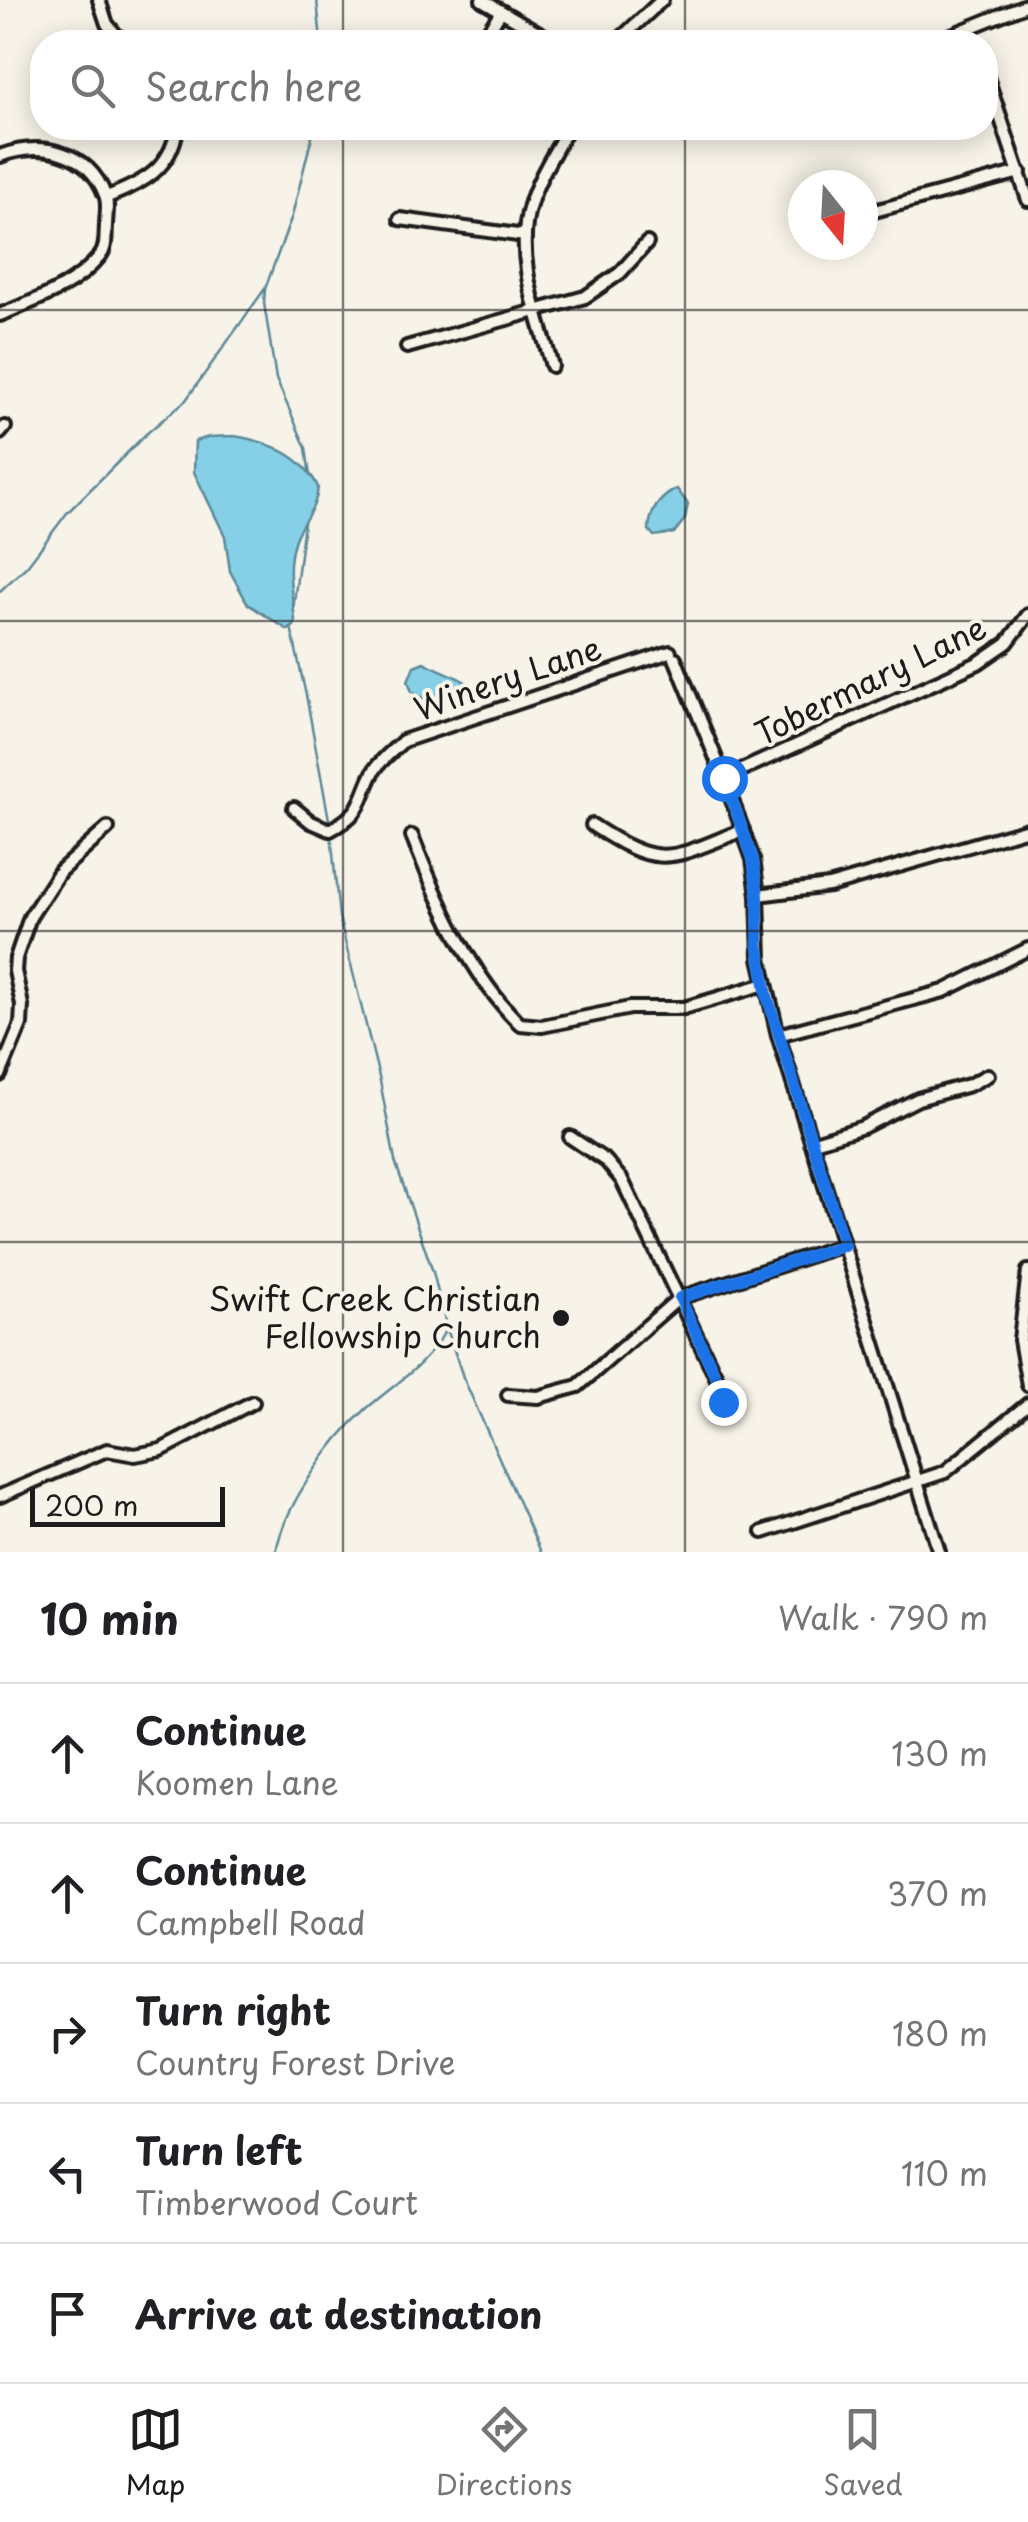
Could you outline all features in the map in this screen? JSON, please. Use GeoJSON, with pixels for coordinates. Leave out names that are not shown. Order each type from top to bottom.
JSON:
{"type":"FeatureCollection","features":[{"type":"Feature","properties":{"kind":"street"},"geometry":{"type":"LineString","coordinates":[[99,0],[113,30]]}},
{"type":"Feature","properties":{"kind":"street"},"geometry":{"type":"LineString","coordinates":[[482,0],[532,30]]}},
{"type":"Feature","properties":{"kind":"street"},"geometry":{"type":"LineString","coordinates":[[630,30],[662,0]]}},
{"type":"Feature","properties":{"kind":"street"},"geometry":{"type":"LineString","coordinates":[[967,29],[1028,4]]}},
{"type":"Feature","properties":{"kind":"street"},"geometry":{"type":"LineString","coordinates":[[489,30],[500,13]]}},
{"type":"Feature","properties":{"kind":"street"},"geometry":{"type":"LineString","coordinates":[[998,109],[1028,200]]}},
{"type":"Feature","properties":{"kind":"street"},"geometry":{"type":"LineString","coordinates":[[107,198],[135,186],[162,166],[174,140]]}},
{"type":"Feature","properties":{"kind":"street"},"geometry":{"type":"LineString","coordinates":[[552,366],[528,273],[526,236],[534,194],[562,140]]}},
{"type":"Feature","properties":{"kind":"street"},"geometry":{"type":"LineString","coordinates":[[0,156],[19,149],[52,149],[84,166],[107,198],[104,252],[83,274],[54,293],[0,315]]}},
{"type":"Feature","properties":{"kind":"street"},"geometry":{"type":"LineString","coordinates":[[878,210],[1020,172]]}},
{"type":"Feature","properties":{"kind":"street"},"geometry":{"type":"LineString","coordinates":[[400,219],[526,236]]}},
{"type":"Feature","properties":{"kind":"street"},"geometry":{"type":"LineString","coordinates":[[407,347],[574,300],[602,288],[620,274],[647,242]]}},
{"type":"Feature","properties":{"kind":"street","name":"Tobermary Lane"},"geometry":{"type":"LineString","coordinates":[[724,778],[978,663],[1007,644],[1028,615]]}},
{"type":"Feature","properties":{"kind":"street","name":"Winery Lane"},"geometry":{"type":"LineString","coordinates":[[294,808],[311,822],[330,830],[347,821],[363,803],[376,768],[403,741],[672,655],[724,778]]}},
{"type":"Feature","properties":{"kind":"street"},"geometry":{"type":"LineString","coordinates":[[724,778],[753,859],[758,935],[778,1035],[939,1552]]}},
{"type":"Feature","properties":{"kind":"street"},"geometry":{"type":"LineString","coordinates":[[592,825],[631,850],[660,857],[743,830]]}},
{"type":"Feature","properties":{"kind":"street"},"geometry":{"type":"LineString","coordinates":[[0,1075],[21,1024],[22,1006],[14,970],[30,917],[60,871],[108,828]]}},
{"type":"Feature","properties":{"kind":"street"},"geometry":{"type":"LineString","coordinates":[[758,896],[828,886],[1028,829]]}},
{"type":"Feature","properties":{"kind":"street"},"geometry":{"type":"LineString","coordinates":[[412,836],[440,906],[504,1009],[520,1024],[542,1026],[630,1008],[684,1008],[765,984]]}},
{"type":"Feature","properties":{"kind":"street"},"geometry":{"type":"LineString","coordinates":[[778,1035],[944,991],[1028,948]]}},
{"type":"Feature","properties":{"kind":"street"},"geometry":{"type":"LineString","coordinates":[[811,1143],[863,1127],[918,1099],[969,1086],[988,1075]]}},
{"type":"Feature","properties":{"kind":"street"},"geometry":{"type":"LineString","coordinates":[[570,1137],[606,1162],[622,1180],[680,1298],[720,1386],[723,1402]]}},
{"type":"Feature","properties":{"kind":"street"},"geometry":{"type":"LineString","coordinates":[[508,1395],[538,1397],[578,1386],[680,1298],[844,1245]]}},
{"type":"Feature","properties":{"kind":"street"},"geometry":{"type":"LineString","coordinates":[[1028,1271],[1020,1349],[1028,1385]]}},
{"type":"Feature","properties":{"kind":"street"},"geometry":{"type":"LineString","coordinates":[[0,1496],[107,1450],[135,1454],[161,1450],[253,1402]]}},
{"type":"Feature","properties":{"kind":"street"},"geometry":{"type":"LineString","coordinates":[[763,1532],[954,1466],[1028,1404]]}},
{"type":"Feature","properties":{"kind":"water"},"geometry":{"type":"Polygon","coordinates":[[[234,436],[283,451],[303,466],[318,487],[292,550],[290,580],[295,620],[288,630],[248,604],[230,571],[225,536],[194,472],[195,441],[234,436]]]}},
{"type":"Feature","properties":{"kind":"water"},"geometry":{"type":"Polygon","coordinates":[[[677,489],[688,504],[685,519],[674,533],[654,536],[649,530],[654,511],[661,500],[677,489]]]}},
{"type":"Feature","properties":{"kind":"water"},"geometry":{"type":"Polygon","coordinates":[[[424,662],[473,687],[430,702],[412,692],[408,681],[414,666],[424,662]]]}},
{"type":"Feature","properties":{"kind":"waterway"},"geometry":{"type":"LineString","coordinates":[[317,0],[320,30]]}},
{"type":"Feature","properties":{"kind":"waterway"},"geometry":{"type":"LineString","coordinates":[[310,476],[306,448],[276,379],[264,303],[311,140]]}},
{"type":"Feature","properties":{"kind":"waterway"},"geometry":{"type":"LineString","coordinates":[[0,591],[27,566],[67,513],[186,400],[264,290]]}},
{"type":"Feature","properties":{"kind":"waterway"},"geometry":{"type":"LineString","coordinates":[[293,610],[304,523]]}},
{"type":"Feature","properties":{"kind":"waterway"},"geometry":{"type":"LineString","coordinates":[[291,627],[330,825]]}},
{"type":"Feature","properties":{"kind":"waterway"},"geometry":{"type":"LineString","coordinates":[[331,833],[339,917],[380,1081],[395,1161],[463,1377],[541,1552]]}},
{"type":"Feature","properties":{"kind":"waterway"},"geometry":{"type":"LineString","coordinates":[[276,1552],[288,1515],[324,1456],[365,1410],[420,1364],[446,1329]]}},
{"type":"Feature","properties":{"kind":"place","name":"Swift Creek Christian Fellowship Church"},"geometry":{"type":"Point","coordinates":[561,1318]}},
{"type":"Feature","properties":{"kind":"route"},"geometry":{"type":"LineString","coordinates":[[723,1402],[720,1386],[680,1298],[844,1245],[767,996],[758,943],[753,859],[724,778]]}}]}
